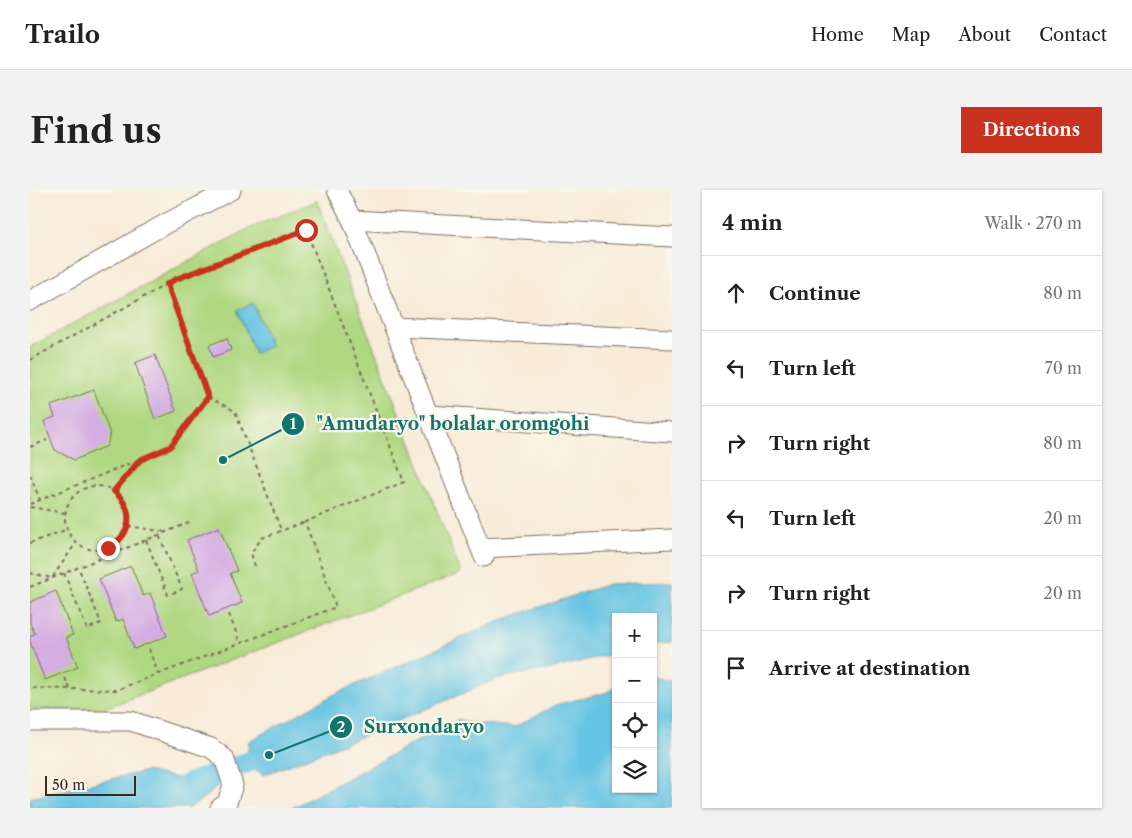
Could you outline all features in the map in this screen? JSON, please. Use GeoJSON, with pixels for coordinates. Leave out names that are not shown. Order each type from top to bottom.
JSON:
{"type":"FeatureCollection","features":[{"type":"Feature","properties":{"kind":"street"},"geometry":{"type":"LineString","coordinates":[[30,301],[165,224],[231,190]]}},
{"type":"Feature","properties":{"kind":"street"},"geometry":{"type":"LineString","coordinates":[[337,190],[352,220],[483,553],[672,539]]}},
{"type":"Feature","properties":{"kind":"street"},"geometry":{"type":"LineString","coordinates":[[352,220],[672,237]]}},
{"type":"Feature","properties":{"kind":"street"},"geometry":{"type":"LineString","coordinates":[[394,327],[672,339]]}},
{"type":"Feature","properties":{"kind":"street"},"geometry":{"type":"LineString","coordinates":[[429,415],[672,432]]}},
{"type":"Feature","properties":{"kind":"street"},"geometry":{"type":"LineString","coordinates":[[30,721],[131,721],[211,748],[224,758],[233,785],[227,803],[220,808]]}},
{"type":"Feature","properties":{"kind":"path"},"geometry":{"type":"LineString","coordinates":[[30,360],[176,279],[306,230],[404,482],[262,538],[251,553],[255,566]]}},
{"type":"Feature","properties":{"kind":"path"},"geometry":{"type":"LineString","coordinates":[[167,284],[208,397],[235,411],[281,530]]}},
{"type":"Feature","properties":{"kind":"path"},"geometry":{"type":"LineString","coordinates":[[30,506],[40,500],[170,447],[208,397]]}},
{"type":"Feature","properties":{"kind":"path"},"geometry":{"type":"LineString","coordinates":[[30,447],[47,440]]}},
{"type":"Feature","properties":{"kind":"path"},"geometry":{"type":"LineString","coordinates":[[114,491],[140,460]]}},
{"type":"Feature","properties":{"kind":"path"},"geometry":{"type":"LineString","coordinates":[[30,475],[40,500]]}},
{"type":"Feature","properties":{"kind":"path"},"geometry":{"type":"LineString","coordinates":[[95,486],[105,487],[114,491],[127,506],[128,526],[124,535],[117,543],[108,548],[97,550],[86,548],[77,543],[66,524],[65,513],[69,502],[76,494],[86,488],[95,486]]}},
{"type":"Feature","properties":{"kind":"path"},"geometry":{"type":"LineString","coordinates":[[30,506],[65,513]]}},
{"type":"Feature","properties":{"kind":"path"},"geometry":{"type":"LineString","coordinates":[[30,587],[193,521]]}},
{"type":"Feature","properties":{"kind":"path"},"geometry":{"type":"LineString","coordinates":[[30,688],[116,690],[336,607],[305,522]]}},
{"type":"Feature","properties":{"kind":"path"},"geometry":{"type":"LineString","coordinates":[[128,526],[167,532]]}},
{"type":"Feature","properties":{"kind":"path"},"geometry":{"type":"LineString","coordinates":[[30,544],[68,529]]}},
{"type":"Feature","properties":{"kind":"path"},"geometry":{"type":"LineString","coordinates":[[146,540],[168,594],[182,589],[159,535]]}},
{"type":"Feature","properties":{"kind":"path"},"geometry":{"type":"LineString","coordinates":[[52,578],[77,543]]}},
{"type":"Feature","properties":{"kind":"path"},"geometry":{"type":"LineString","coordinates":[[64,573],[86,629],[101,623],[78,568]]}},
{"type":"Feature","properties":{"kind":"path"},"geometry":{"type":"LineString","coordinates":[[30,573],[52,578]]}},
{"type":"Feature","properties":{"kind":"path"},"geometry":{"type":"LineString","coordinates":[[229,614],[240,643]]}},
{"type":"Feature","properties":{"kind":"path"},"geometry":{"type":"LineString","coordinates":[[148,649],[158,674]]}},
{"type":"Feature","properties":{"kind":"path"},"geometry":{"type":"LineString","coordinates":[[65,678],[70,689]]}},
{"type":"Feature","properties":{"kind":"green space"},"geometry":{"type":"Polygon","coordinates":[[[317,201],[461,573],[103,709],[30,709],[30,347],[250,228],[317,201]]]}},
{"type":"Feature","properties":{"kind":"water"},"geometry":{"type":"Polygon","coordinates":[[[253,303],[271,346],[255,353],[237,310],[253,303]]]}},
{"type":"Feature","properties":{"kind":"water"},"geometry":{"type":"Polygon","coordinates":[[[672,582],[672,642],[657,644],[657,613],[612,613],[612,654],[551,669],[499,678],[353,740],[263,775],[247,763],[249,741],[337,693],[504,619],[609,584],[672,582]]]}},
{"type":"Feature","properties":{"kind":"water"},"geometry":{"type":"Polygon","coordinates":[[[657,678],[672,681],[672,808],[292,808],[459,719],[471,723],[515,727],[555,705],[605,693],[612,689],[612,793],[657,793],[657,678]]]}},
{"type":"Feature","properties":{"kind":"water"},"geometry":{"type":"Polygon","coordinates":[[[207,769],[221,781],[211,793],[189,808],[30,808],[30,798],[146,771],[181,779],[207,769]]]}},
{"type":"Feature","properties":{"kind":"building"},"geometry":{"type":"Polygon","coordinates":[[[227,338],[231,350],[213,357],[209,345],[227,338]]]}},
{"type":"Feature","properties":{"kind":"building"},"geometry":{"type":"Polygon","coordinates":[[[155,355],[176,411],[155,419],[135,363],[155,355]]]}},
{"type":"Feature","properties":{"kind":"building"},"geometry":{"type":"Polygon","coordinates":[[[94,390],[110,434],[107,446],[74,460],[55,450],[44,421],[55,417],[51,406],[94,390]]]}},
{"type":"Feature","properties":{"kind":"building"},"geometry":{"type":"Polygon","coordinates":[[[219,527],[237,571],[230,573],[242,603],[209,616],[192,573],[199,570],[187,540],[219,527]]]}},
{"type":"Feature","properties":{"kind":"building"},"geometry":{"type":"Polygon","coordinates":[[[131,566],[143,596],[150,593],[167,636],[134,649],[123,619],[116,622],[99,579],[131,566]]]}},
{"type":"Feature","properties":{"kind":"building"},"geometry":{"type":"Polygon","coordinates":[[[56,591],[73,635],[66,637],[78,667],[45,680],[30,642],[30,636],[35,634],[30,623],[30,602],[56,591]]]}},
{"type":"Feature","properties":{"kind":"waterway"},"geometry":{"type":"LineString","coordinates":[[187,784],[274,753]]}},
{"type":"Feature","properties":{"kind":"place","name":"\"Amudaryo\" bolalar oromgohi"},"geometry":{"type":"Point","coordinates":[223,460]}},
{"type":"Feature","properties":{"kind":"place","name":"Surxondaryo"},"geometry":{"type":"Point","coordinates":[269,755]}},
{"type":"Feature","properties":{"kind":"route"},"geometry":{"type":"LineString","coordinates":[[108,548],[117,543],[124,535],[128,526],[127,506],[114,491],[140,460],[170,447],[208,397],[167,284],[306,230]]}}]}
